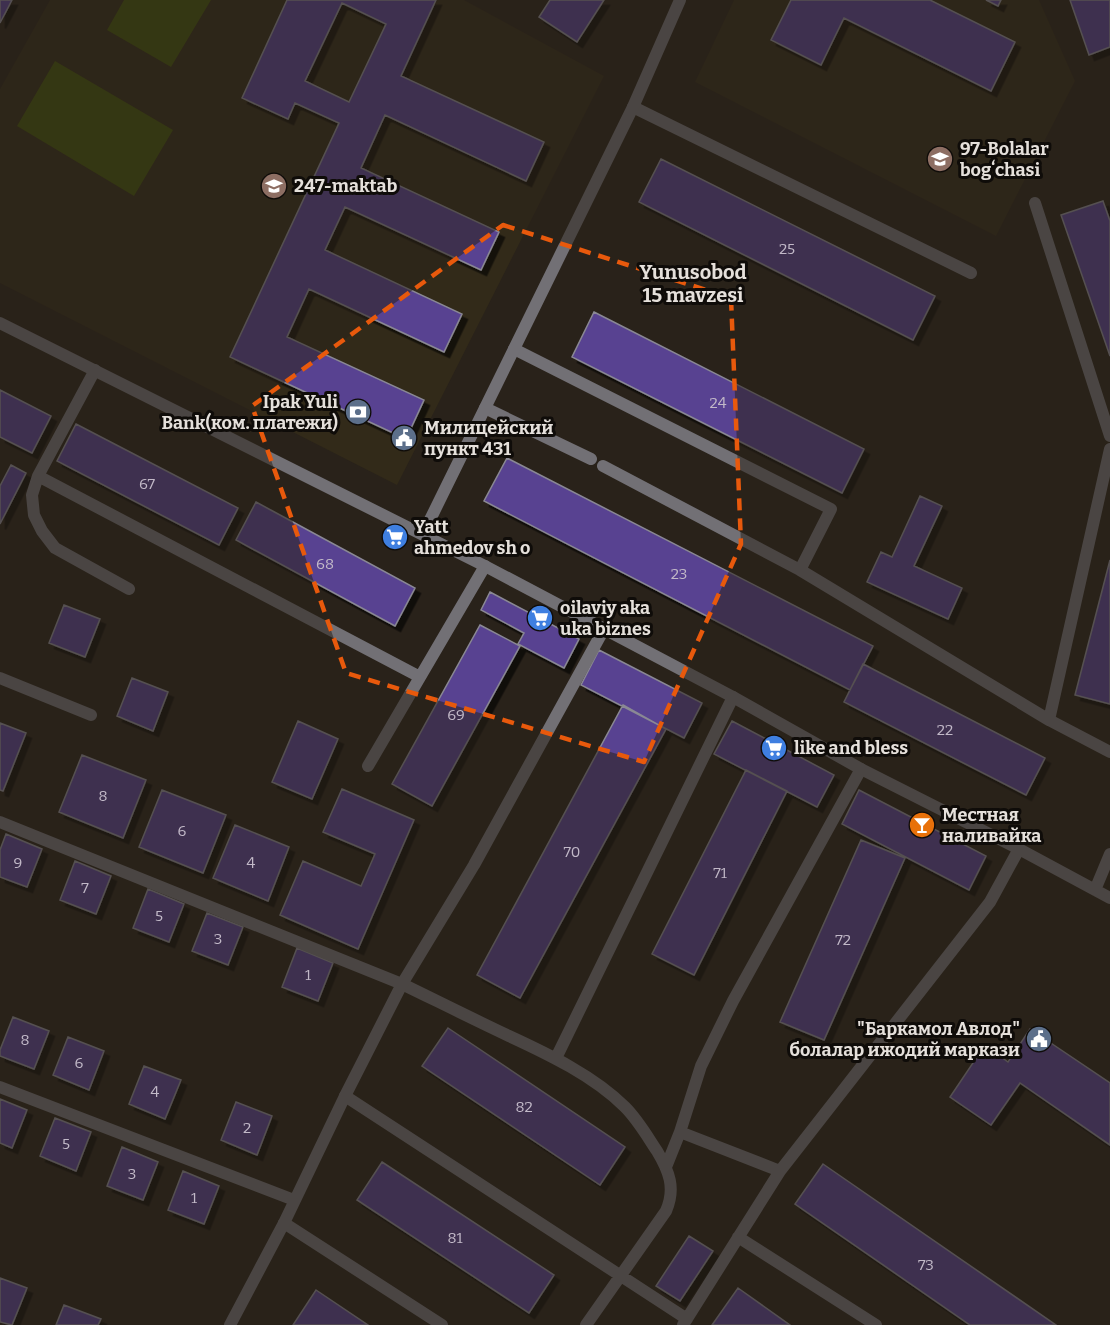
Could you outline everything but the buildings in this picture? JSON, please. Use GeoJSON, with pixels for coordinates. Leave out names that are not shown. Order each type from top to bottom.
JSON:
{"type":"FeatureCollection","features":[{"type":"Feature","properties":{"kind":"street"},"geometry":{"type":"LineString","coordinates":[[423,534],[633,107],[680,0]]}},
{"type":"Feature","properties":{"kind":"street"},"geometry":{"type":"LineString","coordinates":[[633,107],[971,273]]}},
{"type":"Feature","properties":{"kind":"street"},"geometry":{"type":"LineString","coordinates":[[1035,203],[1110,436]]}},
{"type":"Feature","properties":{"kind":"street"},"geometry":{"type":"LineString","coordinates":[[0,323],[485,566],[733,697],[861,769],[1110,898]]}},
{"type":"Feature","properties":{"kind":"street"},"geometry":{"type":"LineString","coordinates":[[514,349],[831,509],[800,570]]}},
{"type":"Feature","properties":{"kind":"street"},"geometry":{"type":"LineString","coordinates":[[95,370],[38,476],[32,495],[34,515],[42,531],[55,548],[129,589]]}},
{"type":"Feature","properties":{"kind":"street"},"geometry":{"type":"LineString","coordinates":[[485,408],[591,459]]}},
{"type":"Feature","properties":{"kind":"street"},"geometry":{"type":"LineString","coordinates":[[1049,720],[1110,452]]}},
{"type":"Feature","properties":{"kind":"street"},"geometry":{"type":"LineString","coordinates":[[603,466],[800,570],[1049,720],[1110,752]]}},
{"type":"Feature","properties":{"kind":"street"},"geometry":{"type":"LineString","coordinates":[[38,476],[420,677]]}},
{"type":"Feature","properties":{"kind":"street"},"geometry":{"type":"LineString","coordinates":[[368,766],[485,566]]}},
{"type":"Feature","properties":{"kind":"street"},"geometry":{"type":"LineString","coordinates":[[230,1325],[284,1223],[402,984],[474,865],[604,629]]}},
{"type":"Feature","properties":{"kind":"street"},"geometry":{"type":"LineString","coordinates":[[0,678],[91,715]]}},
{"type":"Feature","properties":{"kind":"street"},"geometry":{"type":"LineString","coordinates":[[556,1058],[733,697]]}},
{"type":"Feature","properties":{"kind":"street"},"geometry":{"type":"LineString","coordinates":[[666,1167],[701,1066],[733,1001],[861,769]]}},
{"type":"Feature","properties":{"kind":"street"},"geometry":{"type":"LineString","coordinates":[[0,822],[402,984],[556,1058],[603,1089],[625,1107],[643,1129],[666,1167],[672,1186],[669,1204],[663,1217],[586,1325]]}},
{"type":"Feature","properties":{"kind":"street"},"geometry":{"type":"LineString","coordinates":[[345,1096],[622,1276],[685,1322],[780,1171],[990,902],[1019,849]]}},
{"type":"Feature","properties":{"kind":"street"},"geometry":{"type":"LineString","coordinates":[[1095,890],[1110,854]]}},
{"type":"Feature","properties":{"kind":"street"},"geometry":{"type":"LineString","coordinates":[[0,1088],[294,1200]]}},
{"type":"Feature","properties":{"kind":"street"},"geometry":{"type":"LineString","coordinates":[[680,1132],[780,1171]]}},
{"type":"Feature","properties":{"kind":"street"},"geometry":{"type":"LineString","coordinates":[[284,1223],[442,1325]]}},
{"type":"Feature","properties":{"kind":"street"},"geometry":{"type":"LineString","coordinates":[[738,1237],[876,1325]]}},
{"type":"Feature","properties":{"kind":"highlighted area"},"geometry":{"type":"Polygon","coordinates":[[[503,225],[731,298],[741,544],[644,762],[346,673],[252,406],[503,225]]]}},
{"type":"Feature","properties":{"kind":"shaded area","name":"247-maktab"},"geometry":{"type":"Polygon","coordinates":[[[50,0],[464,0],[604,76],[397,485],[0,283],[0,89],[50,0]]]}},
{"type":"Feature","properties":{"kind":"shaded area","name":"97-Bolalar bogʻchasi"},"geometry":{"type":"Polygon","coordinates":[[[734,0],[1039,0],[1075,81],[996,236],[695,82],[734,0]]]}},
{"type":"Feature","properties":{"kind":"green space"},"geometry":{"type":"Polygon","coordinates":[[[124,0],[211,0],[171,67],[107,30],[124,0]]]}},
{"type":"Feature","properties":{"kind":"green space"},"geometry":{"type":"Polygon","coordinates":[[[55,61],[173,130],[134,196],[17,126],[55,61]]]}},
{"type":"Feature","properties":{"kind":"place","name":"97-Bolalar bogʻchasi"},"geometry":{"type":"Point","coordinates":[940,159]}},
{"type":"Feature","properties":{"kind":"place","name":"247-maktab"},"geometry":{"type":"Point","coordinates":[274,186]}},
{"type":"Feature","properties":{"kind":"place","name":"Ipak Yuli Bank(ком. платежи)"},"geometry":{"type":"Point","coordinates":[358,412]}},
{"type":"Feature","properties":{"kind":"place","name":"Милицейский пункт 431"},"geometry":{"type":"Point","coordinates":[404,438]}},
{"type":"Feature","properties":{"kind":"place","name":"Yatt ahmedov sh o"},"geometry":{"type":"Point","coordinates":[395,537]}},
{"type":"Feature","properties":{"kind":"place","name":"oilaviy aka uka biznes"},"geometry":{"type":"Point","coordinates":[540,618]}},
{"type":"Feature","properties":{"kind":"place","name":"like and bless"},"geometry":{"type":"Point","coordinates":[774,748]}},
{"type":"Feature","properties":{"kind":"place","name":"Местная наливайка"},"geometry":{"type":"Point","coordinates":[922,825]}},
{"type":"Feature","properties":{"kind":"place","name":"\"Баркамол Авлод\" болалар ижодий маркази"},"geometry":{"type":"Point","coordinates":[1039,1039]}},
{"type":"Feature","properties":{"kind":"district","name":"Yunusobod 15 mavzesi"},"geometry":{"type":"Point","coordinates":[693,284]}}]}
